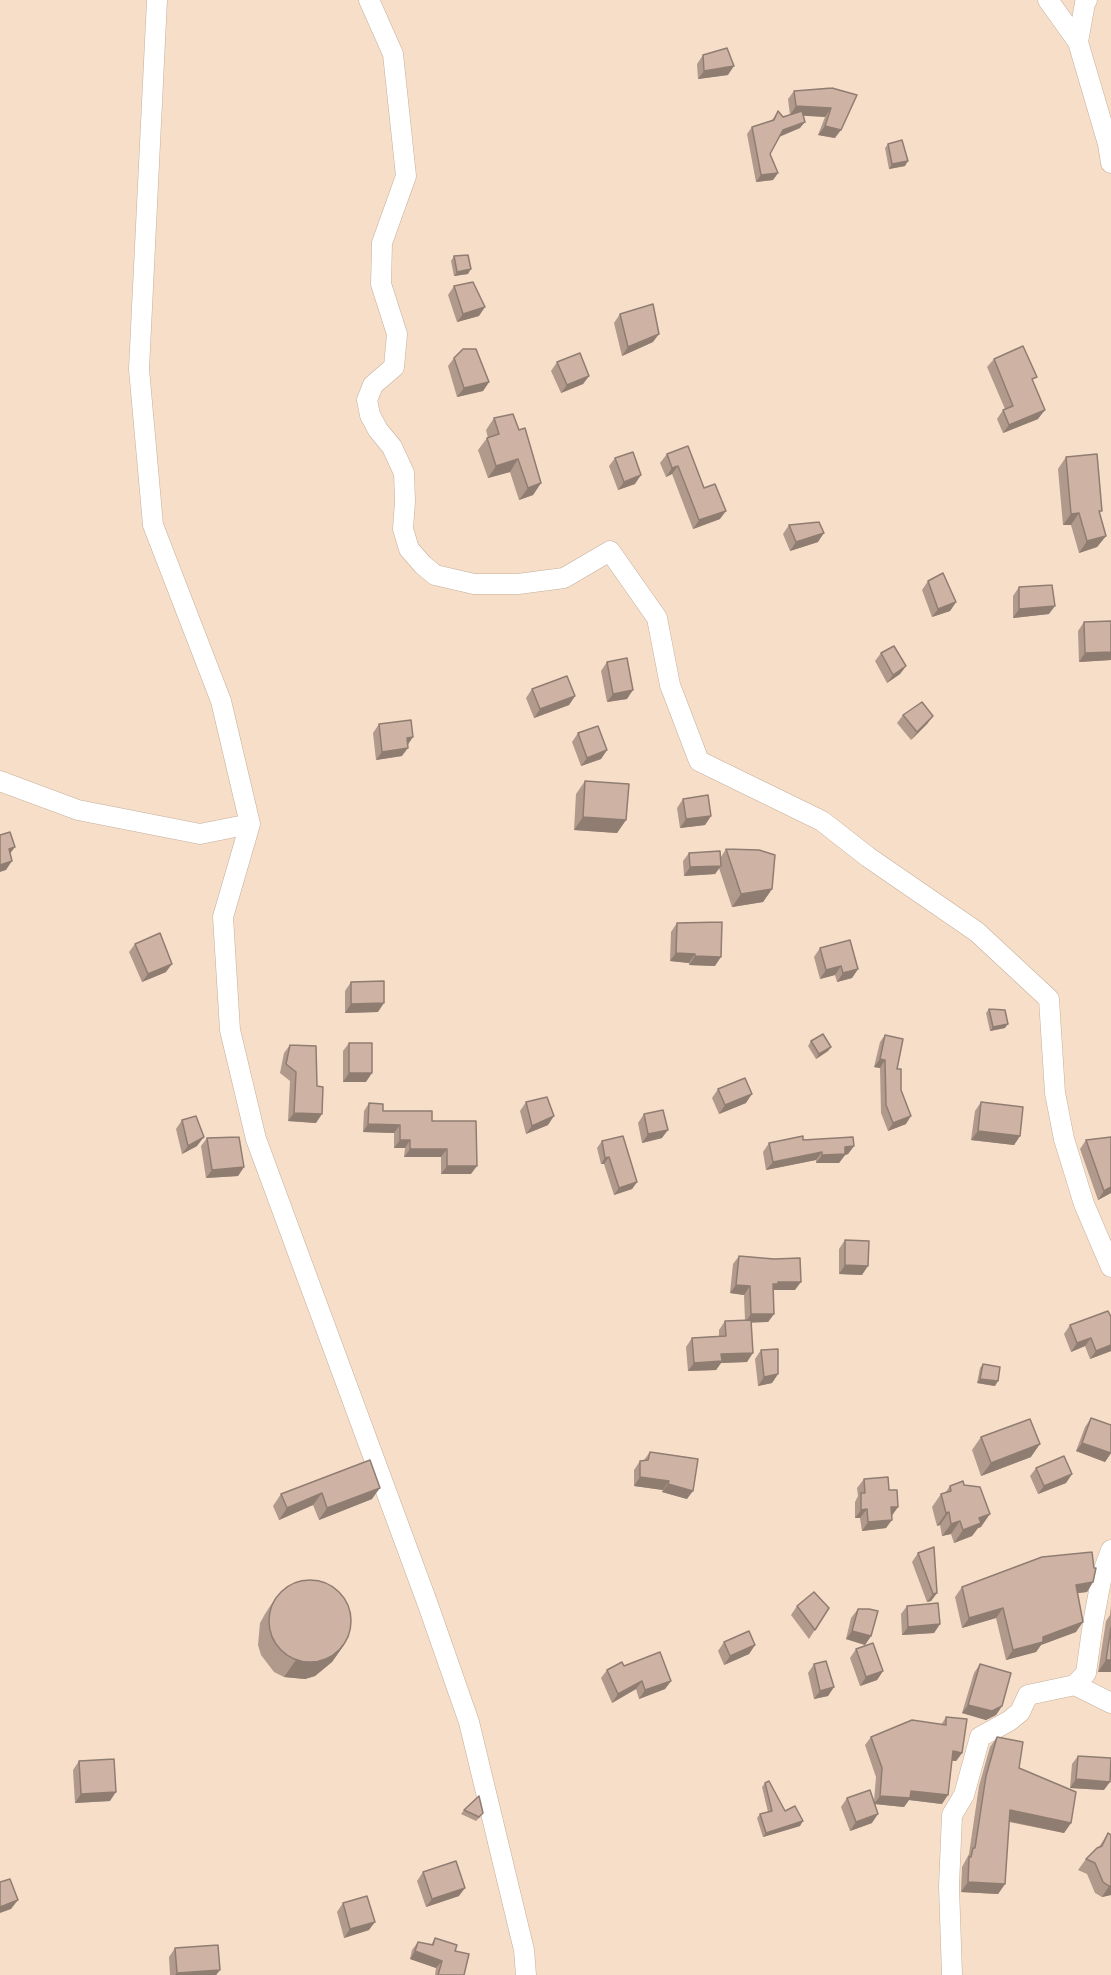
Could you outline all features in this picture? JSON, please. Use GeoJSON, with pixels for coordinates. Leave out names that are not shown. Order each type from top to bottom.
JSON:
{"type":"FeatureCollection","features":[{"type":"Feature","properties":{"kind":"street"},"geometry":{"type":"LineString","coordinates":[[157,0],[139,369],[153,525],[221,701],[250,825],[223,917],[230,1030],[256,1139],[469,1722],[524,1950],[526,1975]]}},
{"type":"Feature","properties":{"kind":"street"},"geometry":{"type":"LineString","coordinates":[[369,0],[393,54],[406,176],[382,243],[381,284],[398,334],[394,367],[373,385],[367,400],[370,415],[378,430],[392,447],[404,473],[403,530],[409,549],[435,575],[474,584],[518,584],[564,578],[610,550],[657,618],[670,685],[699,761],[822,821],[868,857],[977,932],[1048,999],[1055,1093],[1064,1139],[1084,1204],[1111,1267]]}},
{"type":"Feature","properties":{"kind":"street"},"geometry":{"type":"LineString","coordinates":[[1048,0],[1078,42],[1108,144],[1111,163]]}},
{"type":"Feature","properties":{"kind":"street"},"geometry":{"type":"LineString","coordinates":[[1078,42],[1082,1]]}},
{"type":"Feature","properties":{"kind":"street"},"geometry":{"type":"LineString","coordinates":[[0,781],[78,810],[200,834],[250,825]]}},
{"type":"Feature","properties":{"kind":"street"},"geometry":{"type":"LineString","coordinates":[[952,1975],[949,1886],[952,1815],[964,1795],[980,1737],[1009,1721],[1020,1712],[1028,1695],[1075,1685],[1086,1673],[1102,1575],[1111,1550]]}},
{"type":"Feature","properties":{"kind":"street"},"geometry":{"type":"LineString","coordinates":[[1075,1685],[1111,1703]]}},
{"type":"Feature","properties":{"kind":"building"},"geometry":{"type":"Polygon","coordinates":[[[727,48],[734,66],[704,71],[703,55],[727,48]]]}},
{"type":"Feature","properties":{"kind":"building"},"geometry":{"type":"Polygon","coordinates":[[[832,88],[857,95],[841,130],[825,126],[831,108],[796,106],[794,91],[832,88]]]}},
{"type":"Feature","properties":{"kind":"building"},"geometry":{"type":"Polygon","coordinates":[[[778,111],[783,117],[802,111],[805,122],[783,130],[770,154],[778,173],[761,175],[752,127],[774,120],[778,111]]]}},
{"type":"Feature","properties":{"kind":"building"},"geometry":{"type":"Polygon","coordinates":[[[902,140],[908,161],[892,164],[888,144],[902,140]]]}},
{"type":"Feature","properties":{"kind":"building"},"geometry":{"type":"Polygon","coordinates":[[[468,255],[471,269],[457,272],[454,256],[468,255]]]}},
{"type":"Feature","properties":{"kind":"building"},"geometry":{"type":"Polygon","coordinates":[[[473,282],[485,307],[463,314],[454,286],[473,282]]]}},
{"type":"Feature","properties":{"kind":"building"},"geometry":{"type":"Polygon","coordinates":[[[653,304],[659,334],[628,347],[620,314],[653,304]]]}},
{"type":"Feature","properties":{"kind":"building"},"geometry":{"type":"Polygon","coordinates":[[[1023,346],[1037,377],[1032,379],[1045,410],[1009,425],[1003,410],[1013,406],[994,359],[1023,346]]]}},
{"type":"Feature","properties":{"kind":"building"},"geometry":{"type":"Polygon","coordinates":[[[463,349],[476,349],[489,382],[464,388],[454,358],[463,349]]]}},
{"type":"Feature","properties":{"kind":"building"},"geometry":{"type":"Polygon","coordinates":[[[580,353],[589,376],[567,385],[557,362],[580,353]]]}},
{"type":"Feature","properties":{"kind":"building"},"geometry":{"type":"Polygon","coordinates":[[[513,414],[519,430],[525,428],[541,483],[528,488],[518,459],[496,466],[487,438],[499,434],[494,418],[513,414]]]}},
{"type":"Feature","properties":{"kind":"building"},"geometry":{"type":"Polygon","coordinates":[[[688,446],[704,488],[715,484],[726,511],[699,520],[678,466],[672,468],[667,454],[688,446]]]}},
{"type":"Feature","properties":{"kind":"building"},"geometry":{"type":"Polygon","coordinates":[[[633,452],[641,475],[624,482],[615,458],[633,452]]]}},
{"type":"Feature","properties":{"kind":"building"},"geometry":{"type":"Polygon","coordinates":[[[1097,454],[1102,511],[1099,511],[1106,536],[1087,541],[1079,513],[1071,514],[1066,457],[1097,454]]]}},
{"type":"Feature","properties":{"kind":"building"},"geometry":{"type":"Polygon","coordinates":[[[819,522],[824,533],[796,542],[789,525],[819,522]]]}},
{"type":"Feature","properties":{"kind":"building"},"geometry":{"type":"Polygon","coordinates":[[[943,573],[956,602],[938,609],[928,581],[943,573]]]}},
{"type":"Feature","properties":{"kind":"building"},"geometry":{"type":"Polygon","coordinates":[[[1052,585],[1055,606],[1019,609],[1019,587],[1052,585]]]}},
{"type":"Feature","properties":{"kind":"building"},"geometry":{"type":"Polygon","coordinates":[[[1111,621],[1111,652],[1085,653],[1084,622],[1111,621]]]}},
{"type":"Feature","properties":{"kind":"building"},"geometry":{"type":"Polygon","coordinates":[[[894,646],[906,666],[893,675],[881,653],[894,646]]]}},
{"type":"Feature","properties":{"kind":"building"},"geometry":{"type":"Polygon","coordinates":[[[627,658],[633,690],[613,694],[607,662],[627,658]]]}},
{"type":"Feature","properties":{"kind":"building"},"geometry":{"type":"Polygon","coordinates":[[[567,676],[575,696],[540,709],[532,689],[567,676]]]}},
{"type":"Feature","properties":{"kind":"building"},"geometry":{"type":"Polygon","coordinates":[[[922,702],[933,716],[917,732],[903,715],[922,702]]]}},
{"type":"Feature","properties":{"kind":"building"},"geometry":{"type":"Polygon","coordinates":[[[411,720],[413,737],[407,738],[408,748],[382,752],[379,724],[411,720]]]}},
{"type":"Feature","properties":{"kind":"building"},"geometry":{"type":"Polygon","coordinates":[[[598,726],[607,750],[587,758],[578,733],[598,726]]]}},
{"type":"Feature","properties":{"kind":"building"},"geometry":{"type":"Polygon","coordinates":[[[585,781],[629,784],[626,820],[583,817],[585,781]]]}},
{"type":"Feature","properties":{"kind":"building"},"geometry":{"type":"Polygon","coordinates":[[[708,795],[711,816],[686,819],[683,799],[708,795]]]}},
{"type":"Feature","properties":{"kind":"building"},"geometry":{"type":"Polygon","coordinates":[[[10,832],[15,847],[9,849],[12,861],[0,865],[0,835],[10,832]]]}},
{"type":"Feature","properties":{"kind":"building"},"geometry":{"type":"Polygon","coordinates":[[[726,849],[759,850],[775,855],[772,889],[741,894],[726,849]]]}},
{"type":"Feature","properties":{"kind":"building"},"geometry":{"type":"Polygon","coordinates":[[[720,851],[721,866],[690,867],[689,853],[720,851]]]}},
{"type":"Feature","properties":{"kind":"building"},"geometry":{"type":"Polygon","coordinates":[[[722,922],[721,957],[676,953],[677,923],[722,922]]]}},
{"type":"Feature","properties":{"kind":"building"},"geometry":{"type":"Polygon","coordinates":[[[160,933],[172,964],[148,974],[135,944],[160,933]]]}},
{"type":"Feature","properties":{"kind":"building"},"geometry":{"type":"Polygon","coordinates":[[[850,940],[858,969],[843,973],[841,966],[826,970],[820,948],[850,940]]]}},
{"type":"Feature","properties":{"kind":"building"},"geometry":{"type":"Polygon","coordinates":[[[384,981],[384,1003],[351,1004],[351,982],[384,981]]]}},
{"type":"Feature","properties":{"kind":"building"},"geometry":{"type":"Polygon","coordinates":[[[989,1009],[1005,1010],[1008,1024],[993,1027],[989,1009]]]}},
{"type":"Feature","properties":{"kind":"building"},"geometry":{"type":"Polygon","coordinates":[[[823,1034],[831,1047],[819,1054],[811,1041],[823,1034]]]}},
{"type":"Feature","properties":{"kind":"building"},"geometry":{"type":"Polygon","coordinates":[[[885,1035],[903,1039],[897,1069],[901,1069],[901,1090],[911,1116],[893,1123],[886,1105],[885,1060],[880,1059],[885,1035]]]}},
{"type":"Feature","properties":{"kind":"building"},"geometry":{"type":"Polygon","coordinates":[[[349,1043],[372,1043],[372,1073],[349,1073],[349,1043]]]}},
{"type":"Feature","properties":{"kind":"building"},"geometry":{"type":"Polygon","coordinates":[[[290,1045],[316,1046],[317,1086],[323,1087],[322,1114],[294,1113],[296,1072],[286,1064],[290,1045]]]}},
{"type":"Feature","properties":{"kind":"building"},"geometry":{"type":"Polygon","coordinates":[[[745,1078],[752,1094],[725,1105],[718,1089],[745,1078]]]}},
{"type":"Feature","properties":{"kind":"building"},"geometry":{"type":"Polygon","coordinates":[[[547,1097],[554,1116],[532,1126],[526,1102],[547,1097]]]}},
{"type":"Feature","properties":{"kind":"building"},"geometry":{"type":"Polygon","coordinates":[[[981,1102],[1023,1107],[1020,1136],[978,1131],[981,1102]]]}},
{"type":"Feature","properties":{"kind":"building"},"geometry":{"type":"Polygon","coordinates":[[[369,1103],[383,1104],[383,1111],[432,1111],[432,1121],[476,1121],[477,1166],[447,1166],[447,1149],[410,1149],[410,1140],[400,1140],[400,1125],[368,1124],[369,1103]]]}},
{"type":"Feature","properties":{"kind":"building"},"geometry":{"type":"Polygon","coordinates":[[[663,1110],[668,1130],[648,1134],[644,1114],[663,1110]]]}},
{"type":"Feature","properties":{"kind":"building"},"geometry":{"type":"Polygon","coordinates":[[[196,1116],[204,1137],[188,1146],[182,1120],[196,1116]]]}},
{"type":"Feature","properties":{"kind":"building"},"geometry":{"type":"Polygon","coordinates":[[[623,1136],[637,1182],[619,1188],[609,1157],[605,1158],[602,1141],[623,1136]]]}},
{"type":"Feature","properties":{"kind":"building"},"geometry":{"type":"Polygon","coordinates":[[[803,1136],[803,1140],[853,1137],[854,1146],[845,1147],[845,1154],[822,1155],[822,1152],[773,1162],[769,1143],[803,1136]]]}},
{"type":"Feature","properties":{"kind":"building"},"geometry":{"type":"Polygon","coordinates":[[[239,1137],[244,1167],[212,1170],[207,1138],[239,1137]]]}},
{"type":"Feature","properties":{"kind":"building"},"geometry":{"type":"Polygon","coordinates":[[[1111,1137],[1111,1187],[1104,1191],[1086,1140],[1111,1137]]]}},
{"type":"Feature","properties":{"kind":"building"},"geometry":{"type":"Polygon","coordinates":[[[845,1240],[869,1241],[868,1266],[845,1265],[845,1240]]]}},
{"type":"Feature","properties":{"kind":"building"},"geometry":{"type":"Polygon","coordinates":[[[739,1256],[774,1259],[800,1258],[801,1282],[773,1284],[774,1314],[751,1314],[750,1286],[736,1285],[739,1256]]]}},
{"type":"Feature","properties":{"kind":"building"},"geometry":{"type":"Polygon","coordinates":[[[1108,1311],[1111,1317],[1111,1345],[1096,1351],[1091,1338],[1077,1343],[1070,1325],[1108,1311]]]}},
{"type":"Feature","properties":{"kind":"building"},"geometry":{"type":"Polygon","coordinates":[[[751,1320],[753,1353],[721,1354],[722,1361],[694,1363],[692,1338],[726,1336],[725,1321],[751,1320]]]}},
{"type":"Feature","properties":{"kind":"building"},"geometry":{"type":"Polygon","coordinates":[[[778,1349],[778,1374],[764,1377],[761,1350],[778,1349]]]}},
{"type":"Feature","properties":{"kind":"building"},"geometry":{"type":"Polygon","coordinates":[[[983,1364],[1000,1367],[998,1381],[980,1379],[983,1364]]]}},
{"type":"Feature","properties":{"kind":"building"},"geometry":{"type":"Polygon","coordinates":[[[1091,1418],[1111,1425],[1111,1453],[1082,1443],[1091,1418]]]}},
{"type":"Feature","properties":{"kind":"building"},"geometry":{"type":"Polygon","coordinates":[[[1030,1419],[1040,1444],[991,1463],[981,1437],[1030,1419]]]}},
{"type":"Feature","properties":{"kind":"building"},"geometry":{"type":"Polygon","coordinates":[[[650,1452],[698,1459],[693,1491],[668,1484],[669,1481],[640,1477],[640,1461],[648,1460],[650,1452]]]}},
{"type":"Feature","properties":{"kind":"building"},"geometry":{"type":"Polygon","coordinates":[[[1064,1456],[1072,1474],[1044,1486],[1036,1468],[1064,1456]]]}},
{"type":"Feature","properties":{"kind":"building"},"geometry":{"type":"Polygon","coordinates":[[[370,1460],[380,1488],[327,1508],[322,1493],[287,1508],[281,1494],[370,1460]]]}},
{"type":"Feature","properties":{"kind":"building"},"geometry":{"type":"Polygon","coordinates":[[[888,1477],[889,1490],[897,1490],[898,1507],[891,1507],[892,1520],[868,1522],[867,1509],[861,1510],[861,1493],[865,1493],[864,1479],[888,1477]]]}},
{"type":"Feature","properties":{"kind":"building"},"geometry":{"type":"Polygon","coordinates":[[[963,1481],[964,1485],[980,1487],[990,1514],[979,1518],[981,1523],[963,1530],[960,1521],[951,1524],[949,1512],[946,1513],[941,1494],[951,1491],[950,1486],[963,1481]]]}},
{"type":"Feature","properties":{"kind":"building"},"geometry":{"type":"Polygon","coordinates":[[[934,1547],[937,1593],[933,1594],[918,1553],[934,1547]]]}},
{"type":"Feature","properties":{"kind":"building"},"geometry":{"type":"Polygon","coordinates":[[[1092,1552],[1094,1568],[1096,1568],[1093,1582],[1076,1585],[1083,1622],[1043,1637],[1043,1642],[1013,1650],[1003,1608],[969,1618],[962,1587],[1042,1557],[1092,1552]]]}},
{"type":"Feature","properties":{"kind":"building"},"geometry":{"type":"Polygon","coordinates":[[[310,1580],[326,1584],[339,1592],[347,1605],[351,1621],[347,1637],[339,1650],[326,1658],[310,1662],[294,1658],[281,1650],[273,1637],[269,1621],[273,1605],[281,1592],[294,1584],[310,1580]]]}},
{"type":"Feature","properties":{"kind":"building"},"geometry":{"type":"Polygon","coordinates":[[[814,1592],[829,1608],[815,1630],[797,1606],[814,1592]]]}},
{"type":"Feature","properties":{"kind":"building"},"geometry":{"type":"Polygon","coordinates":[[[938,1603],[940,1624],[908,1627],[907,1606],[938,1603]]]}},
{"type":"Feature","properties":{"kind":"building"},"geometry":{"type":"Polygon","coordinates":[[[858,1609],[878,1611],[871,1636],[852,1631],[858,1609]]]}},
{"type":"Feature","properties":{"kind":"building"},"geometry":{"type":"Polygon","coordinates":[[[1111,1628],[1111,1660],[1106,1660],[1111,1628]]]}},
{"type":"Feature","properties":{"kind":"building"},"geometry":{"type":"Polygon","coordinates":[[[749,1631],[755,1645],[730,1656],[724,1642],[749,1631]]]}},
{"type":"Feature","properties":{"kind":"building"},"geometry":{"type":"Polygon","coordinates":[[[873,1643],[883,1671],[866,1677],[856,1649],[873,1643]]]}},
{"type":"Feature","properties":{"kind":"building"},"geometry":{"type":"Polygon","coordinates":[[[660,1652],[671,1681],[645,1690],[642,1681],[618,1694],[607,1670],[622,1662],[624,1666],[660,1652]]]}},
{"type":"Feature","properties":{"kind":"building"},"geometry":{"type":"Polygon","coordinates":[[[826,1661],[834,1687],[820,1691],[814,1664],[826,1661]]]}},
{"type":"Feature","properties":{"kind":"building"},"geometry":{"type":"Polygon","coordinates":[[[980,1664],[1011,1673],[1002,1706],[992,1711],[968,1705],[980,1664]]]}},
{"type":"Feature","properties":{"kind":"building"},"geometry":{"type":"Polygon","coordinates":[[[946,1717],[967,1719],[962,1753],[953,1751],[948,1795],[911,1791],[910,1798],[880,1796],[882,1768],[871,1737],[912,1720],[946,1725],[946,1717]]]}},
{"type":"Feature","properties":{"kind":"building"},"geometry":{"type":"Polygon","coordinates":[[[997,1737],[1023,1742],[1019,1768],[1076,1792],[1071,1823],[1010,1810],[1005,1884],[968,1882],[969,1857],[975,1848],[986,1776],[997,1737]]]}},
{"type":"Feature","properties":{"kind":"building"},"geometry":{"type":"Polygon","coordinates":[[[1078,1756],[1111,1758],[1110,1782],[1076,1779],[1078,1756]]]}},
{"type":"Feature","properties":{"kind":"building"},"geometry":{"type":"Polygon","coordinates":[[[114,1759],[116,1792],[81,1794],[79,1761],[114,1759]]]}},
{"type":"Feature","properties":{"kind":"building"},"geometry":{"type":"Polygon","coordinates":[[[769,1781],[785,1811],[795,1806],[803,1821],[766,1833],[760,1814],[772,1811],[765,1783],[769,1781]]]}},
{"type":"Feature","properties":{"kind":"building"},"geometry":{"type":"Polygon","coordinates":[[[870,1790],[878,1814],[856,1822],[847,1798],[870,1790]]]}},
{"type":"Feature","properties":{"kind":"building"},"geometry":{"type":"Polygon","coordinates":[[[479,1796],[483,1813],[479,1817],[464,1810],[479,1796]]]}},
{"type":"Feature","properties":{"kind":"building"},"geometry":{"type":"Polygon","coordinates":[[[1108,1833],[1111,1835],[1111,1886],[1103,1882],[1095,1863],[1086,1859],[1102,1846],[1108,1833]]]}},
{"type":"Feature","properties":{"kind":"building"},"geometry":{"type":"Polygon","coordinates":[[[456,1861],[465,1888],[432,1899],[423,1872],[456,1861]]]}},
{"type":"Feature","properties":{"kind":"building"},"geometry":{"type":"Polygon","coordinates":[[[10,1879],[18,1900],[0,1907],[0,1882],[10,1879]]]}},
{"type":"Feature","properties":{"kind":"building"},"geometry":{"type":"Polygon","coordinates":[[[367,1896],[375,1922],[350,1929],[343,1903],[367,1896]]]}},
{"type":"Feature","properties":{"kind":"building"},"geometry":{"type":"Polygon","coordinates":[[[435,1938],[457,1945],[455,1951],[469,1954],[464,1975],[438,1975],[442,1961],[415,1951],[418,1942],[433,1945],[435,1938]]]}},
{"type":"Feature","properties":{"kind":"building"},"geometry":{"type":"Polygon","coordinates":[[[218,1945],[220,1970],[177,1973],[175,1948],[218,1945]]]}}]}
